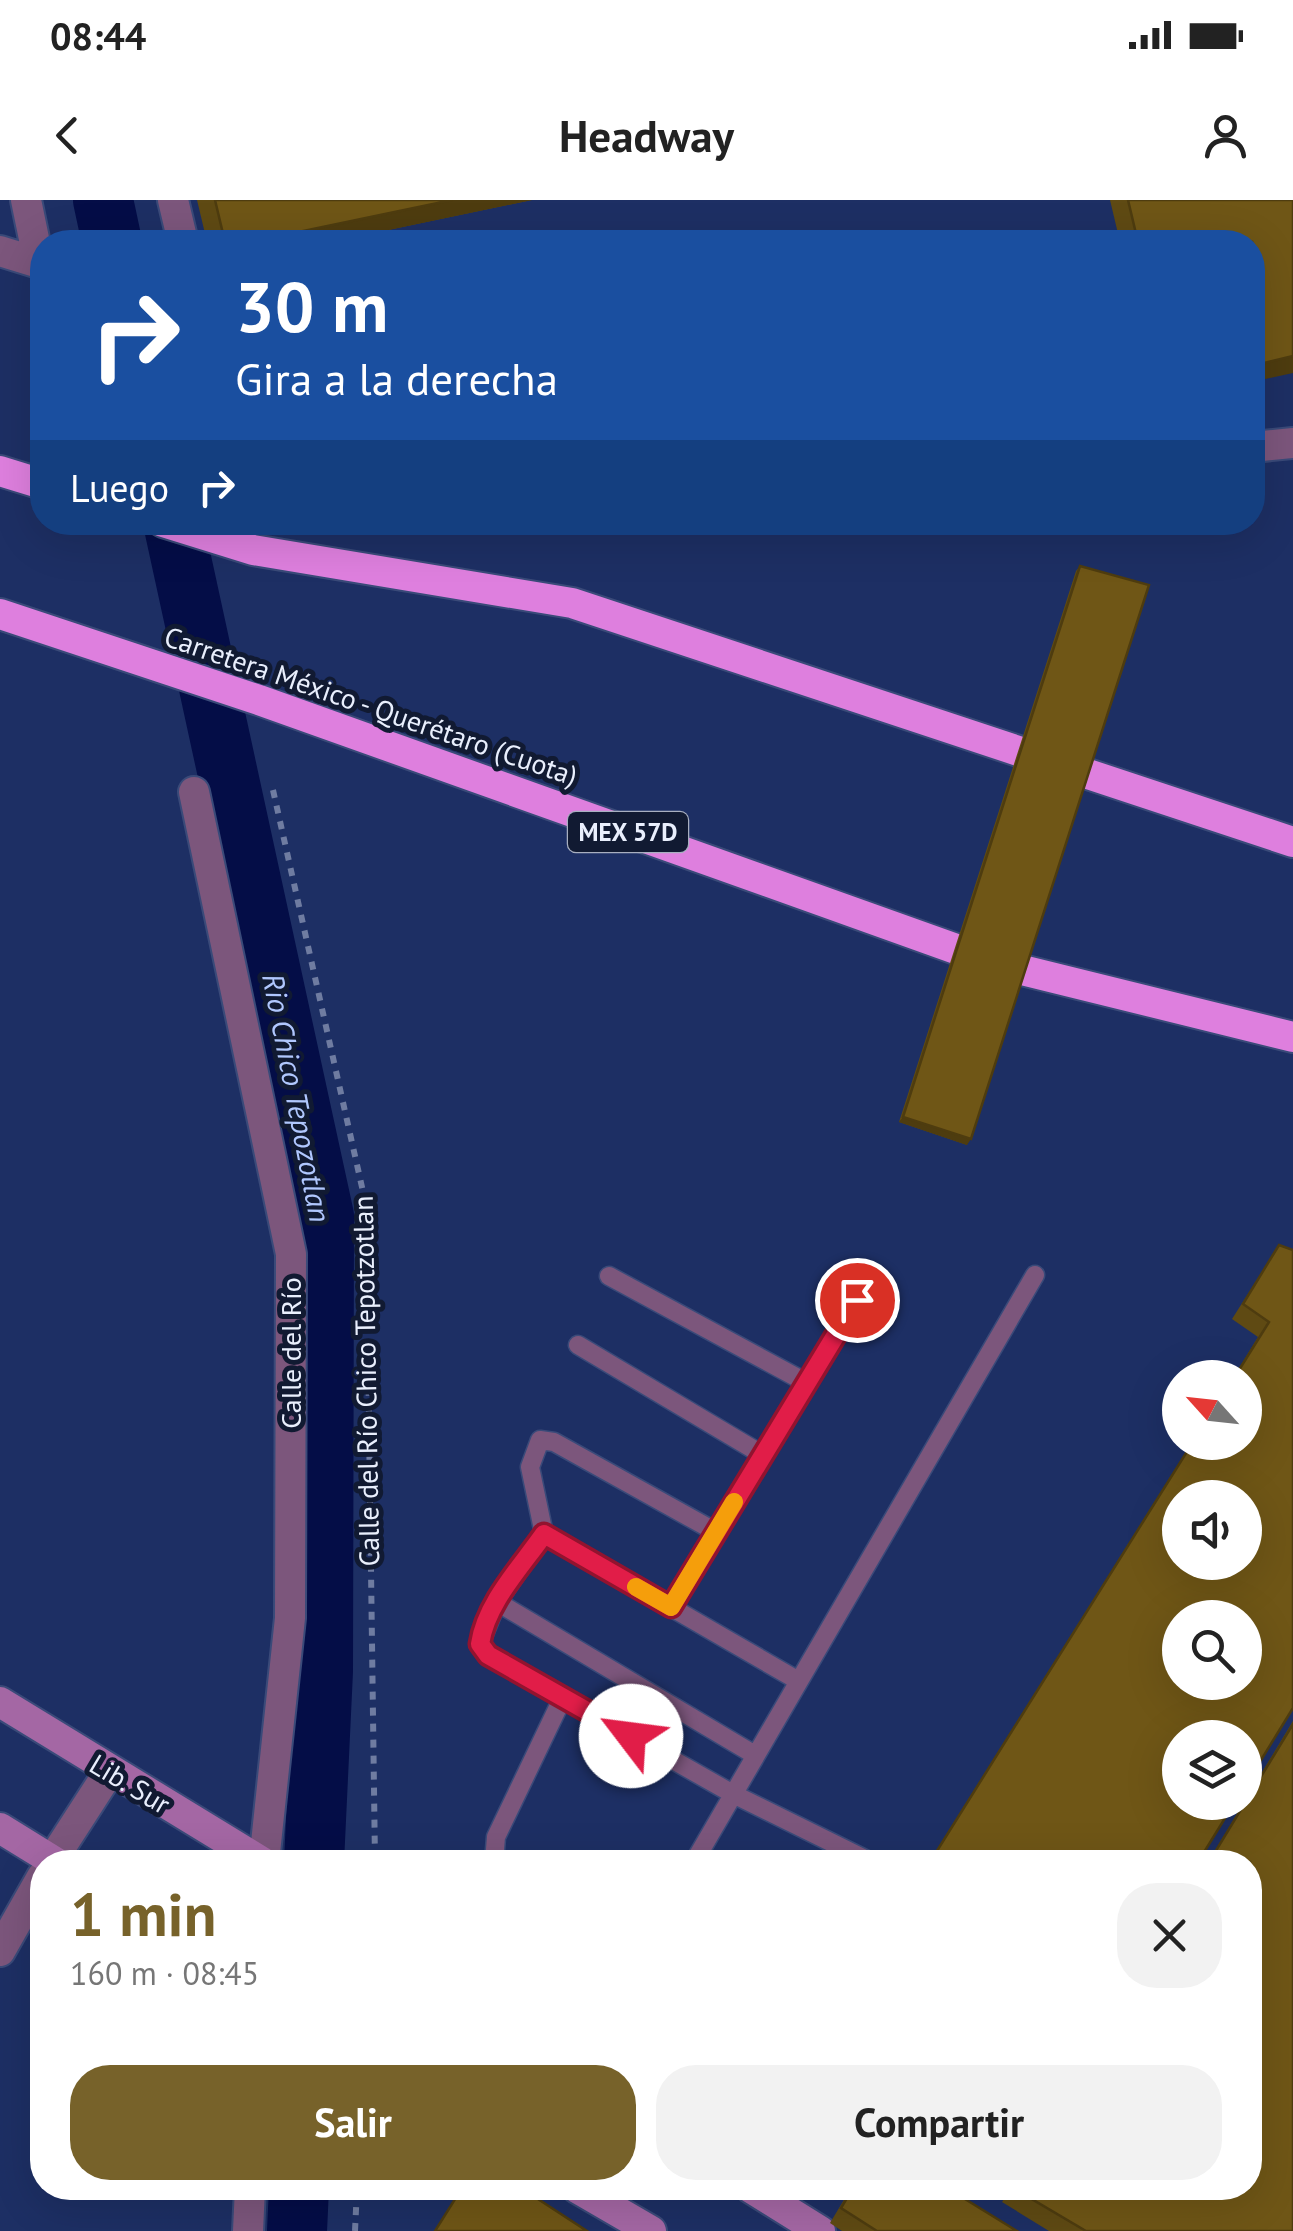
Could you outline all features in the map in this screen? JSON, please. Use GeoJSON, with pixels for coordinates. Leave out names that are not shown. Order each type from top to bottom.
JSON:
{"type":"FeatureCollection","features":[{"type":"Feature","properties":{"kind":"highway"},"geometry":{"type":"LineString","coordinates":[[0,471],[30,480]]}},
{"type":"Feature","properties":{"kind":"highway"},"geometry":{"type":"LineString","coordinates":[[205,535],[253,550],[572,603],[1293,842]]}},
{"type":"Feature","properties":{"kind":"highway","name":"Carretera México - Querétaro (Cuota)"},"geometry":{"type":"LineString","coordinates":[[0,614],[259,700],[998,964],[1293,1037]]}},
{"type":"Feature","properties":{"kind":"street"},"geometry":{"type":"LineString","coordinates":[[26,200],[33,230]]}},
{"type":"Feature","properties":{"kind":"street"},"geometry":{"type":"LineString","coordinates":[[173,200],[180,230]]}},
{"type":"Feature","properties":{"kind":"street"},"geometry":{"type":"LineString","coordinates":[[0,250],[30,260]]}},
{"type":"Feature","properties":{"kind":"street"},"geometry":{"type":"LineString","coordinates":[[1265,445],[1293,442]]}},
{"type":"Feature","properties":{"kind":"street","name":"Calle del Río"},"geometry":{"type":"LineString","coordinates":[[194,792],[291,1254],[290,1618],[264,1850]]}},
{"type":"Feature","properties":{"kind":"street","name":"Lib. Sur"},"geometry":{"type":"LineString","coordinates":[[0,1702],[242,1850]]}},
{"type":"Feature","properties":{"kind":"street"},"geometry":{"type":"LineString","coordinates":[[60,1850],[109,1772]]}},
{"type":"Feature","properties":{"kind":"street"},"geometry":{"type":"LineString","coordinates":[[0,1828],[30,1851]]}},
{"type":"Feature","properties":{"kind":"street"},"geometry":{"type":"LineString","coordinates":[[0,1951],[30,1900]]}},
{"type":"Feature","properties":{"kind":"street"},"geometry":{"type":"LineString","coordinates":[[248,2231],[249,2200]]}},
{"type":"Feature","properties":{"kind":"street"},"geometry":{"type":"LineString","coordinates":[[606,2200],[651,2231]]}},
{"type":"Feature","properties":{"kind":"street"},"geometry":{"type":"LineString","coordinates":[[770,2200],[820,2231]]}},
{"type":"Feature","properties":{"kind":"lane"},"geometry":{"type":"LineString","coordinates":[[701,1850],[1035,1275]]}},
{"type":"Feature","properties":{"kind":"lane"},"geometry":{"type":"LineString","coordinates":[[610,1276],[807,1383]]}},
{"type":"Feature","properties":{"kind":"lane"},"geometry":{"type":"LineString","coordinates":[[671,1607],[857,1300]]}},
{"type":"Feature","properties":{"kind":"lane"},"geometry":{"type":"LineString","coordinates":[[578,1346],[763,1455]]}},
{"type":"Feature","properties":{"kind":"lane"},"geometry":{"type":"LineString","coordinates":[[716,1532],[554,1442],[540,1440],[530,1467],[544,1534],[496,1602],[480,1644],[488,1655],[733,1794],[847,1850]]}},
{"type":"Feature","properties":{"kind":"lane"},"geometry":{"type":"LineString","coordinates":[[544,1534],[797,1680]]}},
{"type":"Feature","properties":{"kind":"lane"},"geometry":{"type":"LineString","coordinates":[[496,1602],[755,1755]]}},
{"type":"Feature","properties":{"kind":"lane"},"geometry":{"type":"LineString","coordinates":[[495,1850],[496,1837],[563,1696]]}},
{"type":"Feature","properties":{"kind":"path","name":"Calle del Río Chico Tepotzotlan"},"geometry":{"type":"LineString","coordinates":[[273,790],[366,1205],[375,1850]]}},
{"type":"Feature","properties":{"kind":"path"},"geometry":{"type":"LineString","coordinates":[[355,2231],[356,2200]]}},
{"type":"Feature","properties":{"kind":"building"},"geometry":{"type":"Polygon","coordinates":[[[215,200],[452,200],[308,230],[222,230],[215,200]]]}},
{"type":"Feature","properties":{"kind":"building"},"geometry":{"type":"Polygon","coordinates":[[[1128,200],[1293,200],[1293,356],[1265,363],[1265,230],[1135,230],[1128,200]]]}},
{"type":"Feature","properties":{"kind":"building"},"geometry":{"type":"Polygon","coordinates":[[[1080,566],[1149,585],[971,1139],[903,1117],[1080,566]]]}},
{"type":"Feature","properties":{"kind":"building"},"geometry":{"type":"Polygon","coordinates":[[[1279,1245],[1293,1250],[1293,1708],[1262,1758],[1262,1720],[1162,1720],[1162,1820],[1224,1820],[1205,1850],[938,1850],[1162,1492],[1162,1580],[1262,1580],[1262,1480],[1169,1480],[1182,1460],[1262,1460],[1262,1360],[1245,1360],[1269,1322],[1243,1304],[1279,1245]]]}},
{"type":"Feature","properties":{"kind":"building"},"geometry":{"type":"Polygon","coordinates":[[[1293,1724],[1293,2231],[1086,2231],[1033,2200],[1262,2200],[1262,1850],[1216,1850],[1235,1820],[1262,1820],[1262,1775],[1293,1724]]]}},
{"type":"Feature","properties":{"kind":"building"},"geometry":{"type":"Polygon","coordinates":[[[454,2200],[539,2200],[587,2231],[435,2231],[454,2200]]]}},
{"type":"Feature","properties":{"kind":"building"},"geometry":{"type":"Polygon","coordinates":[[[846,2200],[967,2200],[1017,2231],[877,2231],[841,2208],[846,2200]]]}},
{"type":"Feature","properties":{"kind":"waterway","name":"Rio Chico Tepozotlan"},"geometry":{"type":"LineString","coordinates":[[103,200],[109,230]]}},
{"type":"Feature","properties":{"kind":"waterway","name":"Rio Chico Tepozotlan"},"geometry":{"type":"LineString","coordinates":[[176,535],[324,1216],[323,1671],[315,1850]]}},
{"type":"Feature","properties":{"kind":"waterway","name":"Rio Chico Tepozotlan"},"geometry":{"type":"LineString","coordinates":[[297,2231],[298,2200]]}},
{"type":"Feature","properties":{"kind":"slow traffic"},"geometry":{"type":"LineString","coordinates":[[636,1587],[671,1607],[734,1502]]}},
{"type":"Feature","properties":{"kind":"route"},"geometry":{"type":"LineString","coordinates":[[631,1736],[488,1655],[480,1644],[496,1602],[544,1534],[671,1607],[857,1300]]}}]}
